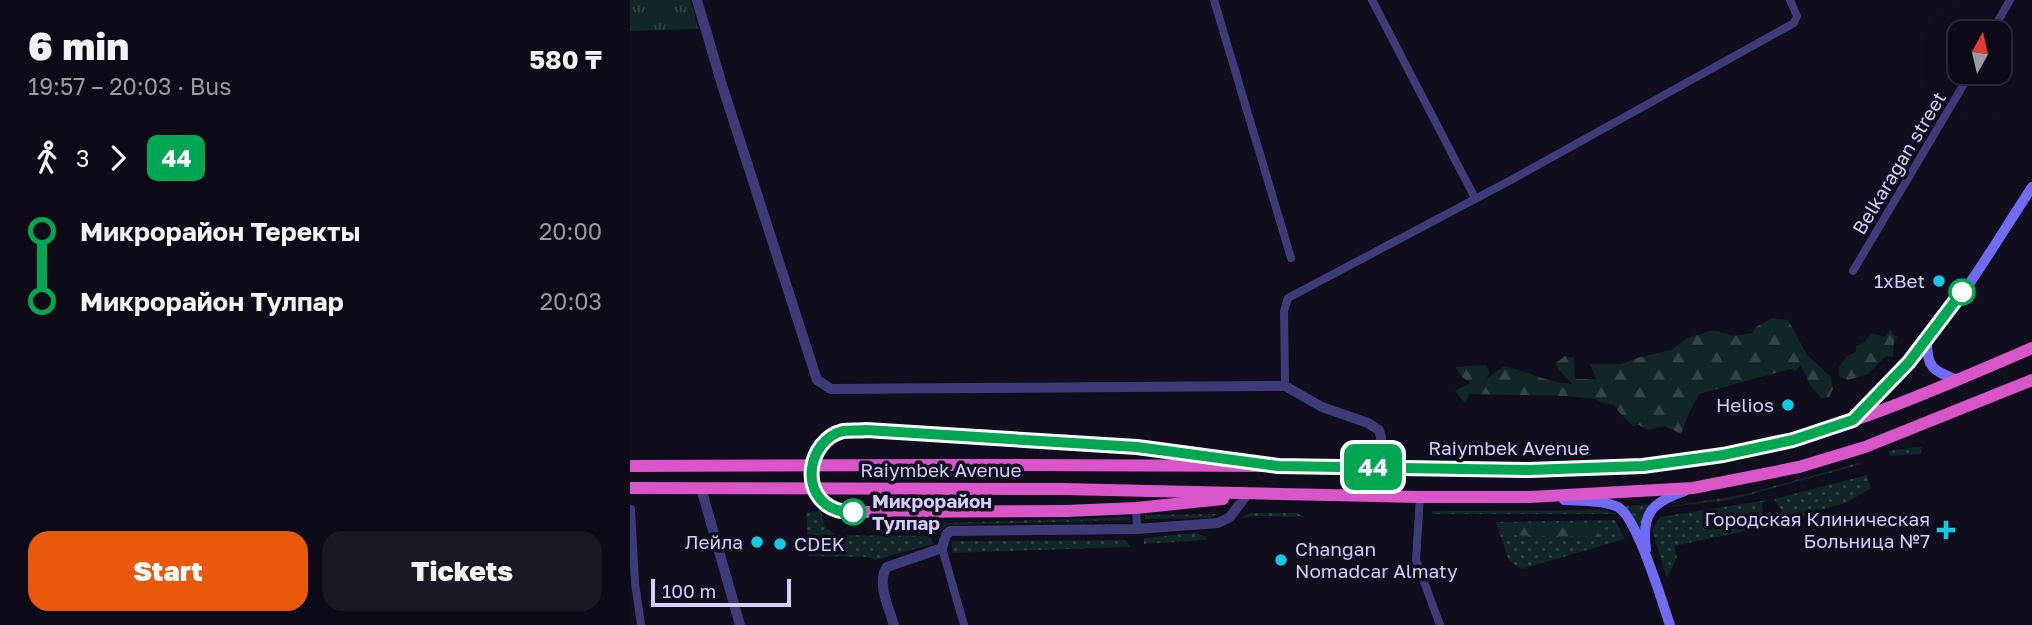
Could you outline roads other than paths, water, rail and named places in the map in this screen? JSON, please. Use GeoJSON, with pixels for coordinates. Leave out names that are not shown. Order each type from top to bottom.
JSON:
{"type":"FeatureCollection","features":[{"type":"Feature","properties":{"kind":"highway","name":"Raiymbek Avenue"},"geometry":{"type":"LineString","coordinates":[[630,466],[1062,464],[1529,470],[1643,466],[1723,455],[1793,440],[1957,380],[2032,348]]}},
{"type":"Feature","properties":{"kind":"highway","name":"Raiymbek Avenue"},"geometry":{"type":"LineString","coordinates":[[631,488],[1063,489],[1530,497],[1693,488],[1799,467],[1865,447],[2032,380]]}},
{"type":"Feature","properties":{"kind":"highway"},"geometry":{"type":"LineString","coordinates":[[1278,466],[1137,447],[866,430],[843,431],[826,439],[816,451],[810,469],[812,485],[820,499],[836,510],[853,512],[1136,508],[1278,494]]}},
{"type":"Feature","properties":{"kind":"main road"},"geometry":{"type":"LineString","coordinates":[[1853,420],[1927,340],[1992,249],[2032,187]]}},
{"type":"Feature","properties":{"kind":"main road"},"geometry":{"type":"LineString","coordinates":[[1927,340],[1927,358],[1931,367],[1957,380]]}},
{"type":"Feature","properties":{"kind":"main road"},"geometry":{"type":"LineString","coordinates":[[1647,560],[1644,538],[1648,515],[1655,504],[1693,488]]}},
{"type":"Feature","properties":{"kind":"main road"},"geometry":{"type":"LineString","coordinates":[[1530,497],[1603,503],[1620,508],[1628,517],[1647,560],[1670,625]]}},
{"type":"Feature","properties":{"kind":"street"},"geometry":{"type":"LineString","coordinates":[[697,0],[817,380],[831,389],[1284,386],[1322,407],[1368,423],[1379,430],[1379,467]]}},
{"type":"Feature","properties":{"kind":"street"},"geometry":{"type":"LineString","coordinates":[[1214,0],[1291,258]]}},
{"type":"Feature","properties":{"kind":"street"},"geometry":{"type":"LineString","coordinates":[[1372,0],[1475,198]]}},
{"type":"Feature","properties":{"kind":"street"},"geometry":{"type":"LineString","coordinates":[[1284,386],[1284,310],[1288,298],[1794,23],[1797,16],[1790,0]]}},
{"type":"Feature","properties":{"kind":"street"},"geometry":{"type":"LineString","coordinates":[[1998,21],[2010,0]]}},
{"type":"Feature","properties":{"kind":"street","name":"Belkaragan street"},"geometry":{"type":"LineString","coordinates":[[1853,271],[1963,84]]}},
{"type":"Feature","properties":{"kind":"street"},"geometry":{"type":"LineString","coordinates":[[701,488],[740,625]]}},
{"type":"Feature","properties":{"kind":"street"},"geometry":{"type":"LineString","coordinates":[[964,625],[942,548],[950,531],[1137,529],[1218,523],[1230,517],[1245,497]]}},
{"type":"Feature","properties":{"kind":"street"},"geometry":{"type":"LineString","coordinates":[[1420,497],[1420,519],[1415,542],[1416,560],[1440,625]]}},
{"type":"Feature","properties":{"kind":"street"},"geometry":{"type":"LineString","coordinates":[[1136,508],[1137,529]]}},
{"type":"Feature","properties":{"kind":"street"},"geometry":{"type":"LineString","coordinates":[[631,509],[635,583],[641,625]]}},
{"type":"Feature","properties":{"kind":"street"},"geometry":{"type":"LineString","coordinates":[[894,625],[882,574],[887,567],[942,548]]}},
{"type":"Feature","properties":{"kind":"place","name":"1xBet"},"geometry":{"type":"Point","coordinates":[1939,281]}},
{"type":"Feature","properties":{"kind":"place","name":"Helios"},"geometry":{"type":"Point","coordinates":[1788,405]}},
{"type":"Feature","properties":{"kind":"place","name":"Микрорайон Тулпар"},"geometry":{"type":"Point","coordinates":[853,512]}},
{"type":"Feature","properties":{"kind":"place","name":"Городская Клиническая Больница №7"},"geometry":{"type":"Point","coordinates":[1946,530]}},
{"type":"Feature","properties":{"kind":"place","name":"Лейла"},"geometry":{"type":"Point","coordinates":[757,542]}},
{"type":"Feature","properties":{"kind":"place","name":"CDEK"},"geometry":{"type":"Point","coordinates":[780,544]}},
{"type":"Feature","properties":{"kind":"place","name":"Changan Nomadcar Almaty"},"geometry":{"type":"Point","coordinates":[1281,560]}}]}
